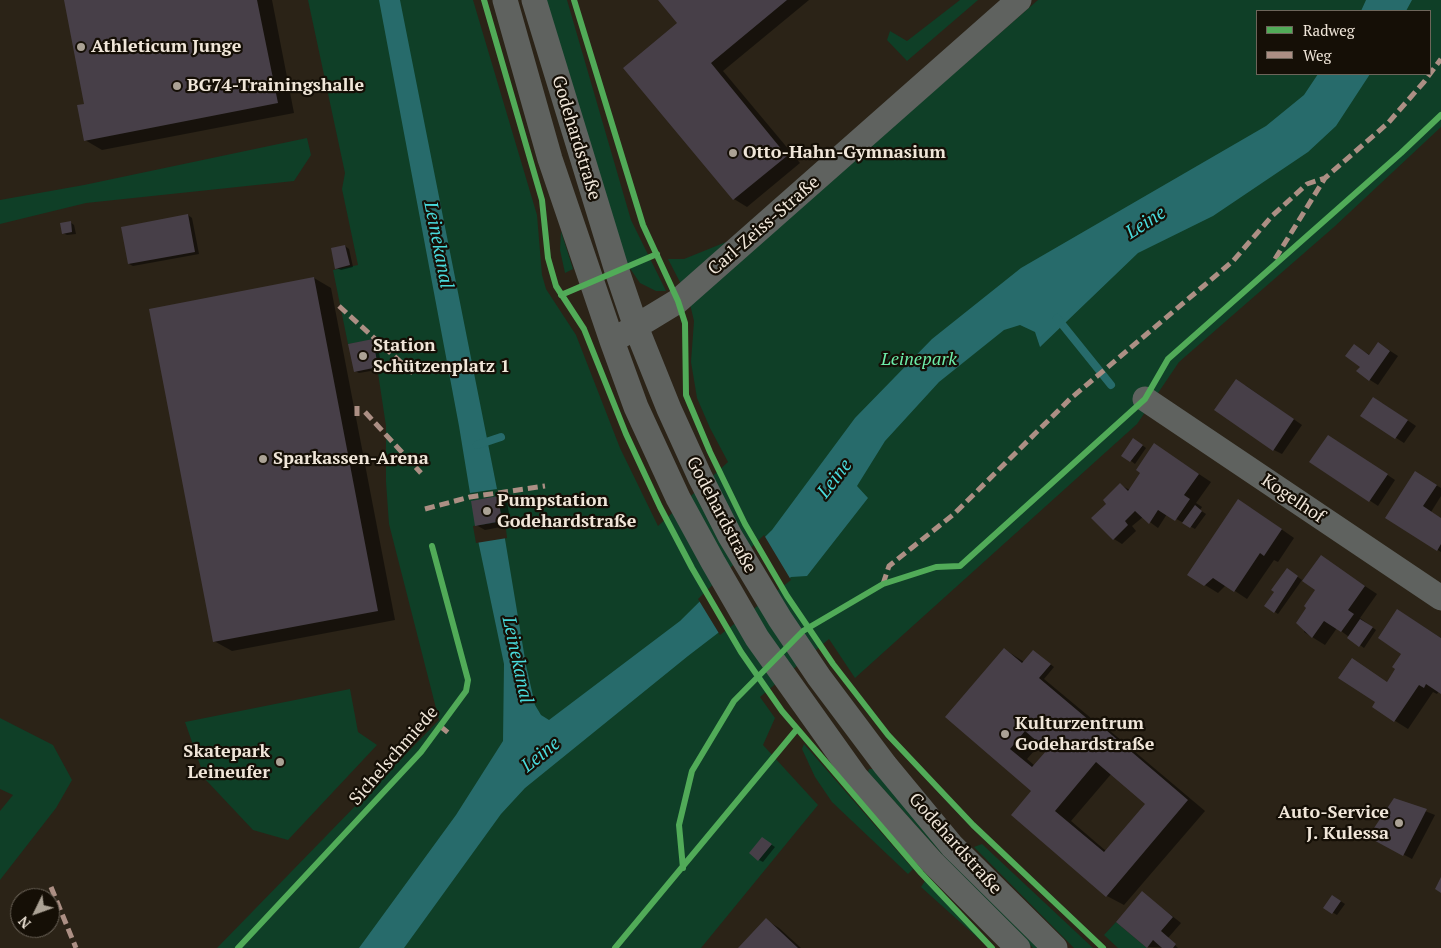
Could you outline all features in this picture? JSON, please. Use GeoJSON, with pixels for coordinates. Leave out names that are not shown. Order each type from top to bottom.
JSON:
{"type":"FeatureCollection","features":[{"type":"Feature","properties":{"kind":"street","name":"Godehardstraße"},"geometry":{"type":"LineString","coordinates":[[505,0],[550,159],[612,341],[636,407],[678,498],[733,599],[798,697],[856,777],[932,862],[1018,948]]}},
{"type":"Feature","properties":{"kind":"street","name":"Godehardstraße"},"geometry":{"type":"LineString","coordinates":[[534,0],[617,271],[636,326],[669,409],[700,477],[756,582],[819,677],[885,765],[952,846],[1055,948]]}},
{"type":"Feature","properties":{"kind":"street","name":"Carl-Zeiss-Straße"},"geometry":{"type":"LineString","coordinates":[[612,341],[678,301],[1020,0]]}},
{"type":"Feature","properties":{"kind":"street","name":"Kogelhof"},"geometry":{"type":"LineString","coordinates":[[1145,399],[1441,598]]}},
{"type":"Feature","properties":{"kind":"green space","name":"Leinepark"},"geometry":{"type":"Polygon","coordinates":[[[308,0],[473,0],[537,215],[542,275],[546,289],[576,335],[620,448],[658,526],[728,462],[697,398],[691,362],[694,321],[690,304],[1038,0],[1441,0],[1441,127],[1334,227],[1179,362],[1137,424],[855,678],[829,639],[760,697],[775,718],[763,745],[818,805],[701,948],[217,948],[439,720],[389,524],[386,482],[386,426],[373,340],[348,344],[333,270],[358,265],[342,189],[345,173],[308,0]]]}},
{"type":"Feature","properties":{"kind":"green space"},"geometry":{"type":"Polygon","coordinates":[[[546,0],[567,0],[631,220],[666,291],[656,291],[640,283],[627,264],[546,0]]]}},
{"type":"Feature","properties":{"kind":"green space"},"geometry":{"type":"Polygon","coordinates":[[[960,0],[978,0],[907,61],[887,40],[890,31],[907,41],[960,0]]]}},
{"type":"Feature","properties":{"kind":"green space"},"geometry":{"type":"Polygon","coordinates":[[[307,138],[311,155],[294,181],[86,203],[0,224],[0,200],[84,185],[307,138]]]}},
{"type":"Feature","properties":{"kind":"green space"},"geometry":{"type":"Polygon","coordinates":[[[561,231],[573,269],[565,273],[560,250],[561,231]]]}},
{"type":"Feature","properties":{"kind":"green space"},"geometry":{"type":"Polygon","coordinates":[[[736,238],[682,286],[668,259],[684,259],[736,238]]]}},
{"type":"Feature","properties":{"kind":"green space","name":"Skatepark Leineufer"},"geometry":{"type":"Polygon","coordinates":[[[350,689],[358,732],[377,745],[288,840],[253,830],[205,779],[185,722],[350,689]]]}},
{"type":"Feature","properties":{"kind":"green space"},"geometry":{"type":"Polygon","coordinates":[[[0,718],[53,745],[72,780],[56,808],[0,880],[0,811],[13,795],[0,789],[0,718]]]}},
{"type":"Feature","properties":{"kind":"green space"},"geometry":{"type":"Polygon","coordinates":[[[804,744],[913,869],[908,874],[832,802],[815,777],[802,749],[804,744]]]}},
{"type":"Feature","properties":{"kind":"green space"},"geometry":{"type":"Polygon","coordinates":[[[869,769],[873,769],[1041,948],[1033,948],[955,869],[868,772],[869,769]]]}},
{"type":"Feature","properties":{"kind":"green space"},"geometry":{"type":"Polygon","coordinates":[[[982,844],[1093,948],[1074,948],[974,847],[982,844]]]}},
{"type":"Feature","properties":{"kind":"green space"},"geometry":{"type":"Polygon","coordinates":[[[925,881],[989,948],[921,887],[925,881]]]}},
{"type":"Feature","properties":{"kind":"green space"},"geometry":{"type":"Polygon","coordinates":[[[1116,922],[1147,948],[1118,948],[1104,935],[1116,922]]]}},
{"type":"Feature","properties":{"kind":"water","name":"Leinekanal"},"geometry":{"type":"Polygon","coordinates":[[[379,0],[400,0],[497,489],[470,493],[379,0]]]}},
{"type":"Feature","properties":{"kind":"water"},"geometry":{"type":"Polygon","coordinates":[[[1366,0],[1412,0],[1407,10],[1361,10],[1366,0]]]}},
{"type":"Feature","properties":{"kind":"water"},"geometry":{"type":"Polygon","coordinates":[[[1317,75],[1369,75],[1336,126],[1308,152],[1213,216],[1138,253],[1040,347],[1035,332],[1020,325],[1004,330],[939,382],[885,441],[857,486],[868,498],[807,576],[791,577],[688,656],[525,788],[501,814],[404,948],[359,948],[456,815],[503,741],[504,664],[475,526],[502,521],[526,665],[535,705],[541,715],[549,720],[680,621],[772,530],[855,418],[932,339],[1021,268],[1266,126],[1304,95],[1317,75]]]}},
{"type":"Feature","properties":{"kind":"pier"},"geometry":{"type":"Polygon","coordinates":[[[505,521],[507,538],[476,543],[473,526],[505,521]]]}},
{"type":"Feature","properties":{"kind":"pier"},"geometry":{"type":"Polygon","coordinates":[[[764,535],[791,580],[720,635],[698,599],[764,535]]]}},
{"type":"Feature","properties":{"kind":"building","name":"BG74-Trainingshalle"},"geometry":{"type":"Polygon","coordinates":[[[64,0],[257,0],[278,103],[84,141],[77,105],[84,104],[64,0]]]}},
{"type":"Feature","properties":{"kind":"building"},"geometry":{"type":"Polygon","coordinates":[[[658,0],[787,0],[711,63],[787,156],[733,200],[623,68],[677,23],[658,0]]]}},
{"type":"Feature","properties":{"kind":"building"},"geometry":{"type":"Polygon","coordinates":[[[188,214],[195,252],[128,264],[121,227],[188,214]]]}},
{"type":"Feature","properties":{"kind":"building"},"geometry":{"type":"Polygon","coordinates":[[[71,221],[72,232],[62,234],[60,223],[71,221]]]}},
{"type":"Feature","properties":{"kind":"building"},"geometry":{"type":"Polygon","coordinates":[[[345,245],[350,265],[335,269],[331,248],[345,245]]]}},
{"type":"Feature","properties":{"kind":"building","name":"Sparkassen-Arena"},"geometry":{"type":"Polygon","coordinates":[[[314,277],[378,611],[213,642],[149,309],[314,277]]]}},
{"type":"Feature","properties":{"kind":"building","name":"Station Schützenplatz 1"},"geometry":{"type":"Polygon","coordinates":[[[373,339],[378,367],[354,372],[348,344],[373,339]]]}},
{"type":"Feature","properties":{"kind":"building"},"geometry":{"type":"Polygon","coordinates":[[[1378,342],[1390,351],[1369,381],[1356,371],[1360,367],[1345,356],[1354,344],[1369,355],[1378,342]]]}},
{"type":"Feature","properties":{"kind":"building"},"geometry":{"type":"Polygon","coordinates":[[[1236,379],[1294,419],[1273,451],[1214,410],[1236,379]]]}},
{"type":"Feature","properties":{"kind":"building"},"geometry":{"type":"Polygon","coordinates":[[[1373,397],[1408,420],[1395,439],[1360,416],[1373,397]]]}},
{"type":"Feature","properties":{"kind":"building"},"geometry":{"type":"Polygon","coordinates":[[[1328,435],[1388,474],[1369,502],[1309,462],[1328,435]]]}},
{"type":"Feature","properties":{"kind":"building"},"geometry":{"type":"Polygon","coordinates":[[[1133,438],[1143,445],[1130,462],[1121,456],[1133,438]]]}},
{"type":"Feature","properties":{"kind":"building"},"geometry":{"type":"Polygon","coordinates":[[[1154,443],[1199,474],[1184,495],[1190,499],[1175,521],[1158,510],[1149,524],[1135,511],[1125,521],[1128,525],[1113,540],[1091,518],[1106,504],[1103,500],[1120,483],[1128,491],[1140,473],[1136,470],[1154,443]]]}},
{"type":"Feature","properties":{"kind":"building"},"geometry":{"type":"Polygon","coordinates":[[[1415,471],[1437,485],[1423,506],[1441,518],[1441,544],[1437,551],[1385,518],[1415,471]]]}},
{"type":"Feature","properties":{"kind":"building","name":"Pumpstation Godehardstraße"},"geometry":{"type":"Polygon","coordinates":[[[498,496],[502,521],[475,526],[471,501],[498,496]]]}},
{"type":"Feature","properties":{"kind":"building"},"geometry":{"type":"Polygon","coordinates":[[[1238,499],[1282,529],[1264,556],[1260,553],[1234,592],[1213,578],[1204,586],[1187,575],[1238,499]]]}},
{"type":"Feature","properties":{"kind":"building"},"geometry":{"type":"Polygon","coordinates":[[[1195,505],[1202,511],[1190,528],[1182,523],[1195,505]]]}},
{"type":"Feature","properties":{"kind":"building"},"geometry":{"type":"Polygon","coordinates":[[[1321,555],[1365,586],[1348,610],[1354,614],[1341,632],[1324,621],[1312,638],[1296,623],[1306,608],[1304,606],[1315,590],[1302,581],[1321,555]]]}},
{"type":"Feature","properties":{"kind":"building"},"geometry":{"type":"Polygon","coordinates":[[[1287,568],[1298,576],[1274,613],[1264,606],[1274,592],[1271,590],[1287,568]]]}},
{"type":"Feature","properties":{"kind":"building"},"geometry":{"type":"Polygon","coordinates":[[[1397,609],[1441,638],[1441,694],[1426,684],[1424,688],[1419,685],[1394,722],[1372,707],[1375,702],[1338,678],[1352,658],[1387,682],[1395,669],[1392,667],[1401,654],[1378,638],[1397,609]]]}},
{"type":"Feature","properties":{"kind":"building"},"geometry":{"type":"Polygon","coordinates":[[[1360,619],[1373,627],[1359,647],[1347,638],[1360,619]]]}},
{"type":"Feature","properties":{"kind":"building"},"geometry":{"type":"Polygon","coordinates":[[[1004,648],[1022,663],[1033,650],[1051,664],[1039,678],[1090,721],[1092,718],[1188,800],[1106,897],[1011,815],[1031,791],[945,717],[1004,648]],[[1025,731],[1010,749],[1032,767],[1047,750],[1025,731]],[[1096,762],[1055,811],[1104,852],[1145,804],[1096,762]]]}},
{"type":"Feature","properties":{"kind":"building","name":"Auto-Service J. Kulessa"},"geometry":{"type":"Polygon","coordinates":[[[1394,798],[1427,809],[1403,856],[1368,837],[1394,798]]]}},
{"type":"Feature","properties":{"kind":"building"},"geometry":{"type":"Polygon","coordinates":[[[762,837],[772,844],[758,861],[749,853],[762,837]]]}},
{"type":"Feature","properties":{"kind":"building"},"geometry":{"type":"Polygon","coordinates":[[[1441,877],[1441,893],[1435,889],[1441,877]]]}},
{"type":"Feature","properties":{"kind":"building"},"geometry":{"type":"Polygon","coordinates":[[[1142,891],[1173,917],[1161,931],[1176,944],[1173,948],[1162,948],[1153,940],[1147,948],[1116,922],[1142,891]]]}},
{"type":"Feature","properties":{"kind":"building"},"geometry":{"type":"Polygon","coordinates":[[[1332,895],[1341,901],[1332,914],[1323,908],[1332,895]]]}},
{"type":"Feature","properties":{"kind":"building"},"geometry":{"type":"Polygon","coordinates":[[[766,918],[798,948],[738,948],[766,918]]]}},
{"type":"Feature","properties":{"kind":"waterway"},"geometry":{"type":"LineString","coordinates":[[1057,318],[1111,385]]}},
{"type":"Feature","properties":{"kind":"waterway"},"geometry":{"type":"LineString","coordinates":[[477,445],[501,437]]}},
{"type":"Feature","properties":{"kind":"marked path"},"geometry":{"type":"LineString","coordinates":[[1431,73],[1441,59]]}},
{"type":"Feature","properties":{"kind":"marked path"},"geometry":{"type":"LineString","coordinates":[[883,584],[889,566],[954,514],[1070,399],[1233,261],[1272,216],[1307,184],[1325,178],[1388,123],[1429,75]]}},
{"type":"Feature","properties":{"kind":"marked path"},"geometry":{"type":"LineString","coordinates":[[1275,259],[1325,178]]}},
{"type":"Feature","properties":{"kind":"marked path"},"geometry":{"type":"LineString","coordinates":[[339,306],[416,376]]}},
{"type":"Feature","properties":{"kind":"marked path"},"geometry":{"type":"LineString","coordinates":[[357,403],[357,416]]}},
{"type":"Feature","properties":{"kind":"marked path"},"geometry":{"type":"LineString","coordinates":[[365,412],[421,473]]}},
{"type":"Feature","properties":{"kind":"marked path"},"geometry":{"type":"LineString","coordinates":[[425,509],[470,497],[545,486]]}},
{"type":"Feature","properties":{"kind":"marked path"},"geometry":{"type":"LineString","coordinates":[[440,726],[451,735]]}},
{"type":"Feature","properties":{"kind":"marked path"},"geometry":{"type":"LineString","coordinates":[[51,887],[76,948]]}},
{"type":"Feature","properties":{"kind":"cycle path"},"geometry":{"type":"LineString","coordinates":[[484,0],[542,200],[548,258],[556,286],[584,329],[626,434],[660,507],[692,568],[741,652],[782,711],[921,873],[992,948]]}},
{"type":"Feature","properties":{"kind":"cycle path"},"geometry":{"type":"LineString","coordinates":[[574,0],[643,225],[678,301],[685,323],[686,395],[710,452],[745,524],[787,596],[833,664],[888,735],[973,825],[1103,948]]}},
{"type":"Feature","properties":{"kind":"cycle path"},"geometry":{"type":"LineString","coordinates":[[683,868],[679,825],[692,771],[734,701],[803,631],[883,584],[936,567],[960,566],[1145,399],[1168,359],[1401,153],[1441,115]]}},
{"type":"Feature","properties":{"kind":"cycle path"},"geometry":{"type":"LineString","coordinates":[[561,295],[657,254]]}},
{"type":"Feature","properties":{"kind":"cycle path","name":"Sichelschmiede"},"geometry":{"type":"LineString","coordinates":[[238,948],[421,752],[466,691],[468,680],[432,546]]}},
{"type":"Feature","properties":{"kind":"cycle path"},"geometry":{"type":"LineString","coordinates":[[615,948],[797,729]]}},
{"type":"Feature","properties":{"kind":"place","name":"Athleticum Junge"},"geometry":{"type":"Point","coordinates":[81,47]}},
{"type":"Feature","properties":{"kind":"place","name":"BG74-Trainingshalle"},"geometry":{"type":"Point","coordinates":[177,86]}},
{"type":"Feature","properties":{"kind":"place","name":"Otto-Hahn-Gymnasium"},"geometry":{"type":"Point","coordinates":[733,153]}},
{"type":"Feature","properties":{"kind":"place","name":"Station Schützenplatz 1"},"geometry":{"type":"Point","coordinates":[363,356]}},
{"type":"Feature","properties":{"kind":"place","name":"Sparkassen-Arena"},"geometry":{"type":"Point","coordinates":[263,459]}},
{"type":"Feature","properties":{"kind":"place","name":"Pumpstation Godehardstraße"},"geometry":{"type":"Point","coordinates":[487,511]}},
{"type":"Feature","properties":{"kind":"place","name":"Kulturzentrum Godehardstraße"},"geometry":{"type":"Point","coordinates":[1005,734]}},
{"type":"Feature","properties":{"kind":"place","name":"Skatepark Leineufer"},"geometry":{"type":"Point","coordinates":[280,762]}},
{"type":"Feature","properties":{"kind":"place","name":"Auto-Service J. Kulessa"},"geometry":{"type":"Point","coordinates":[1399,823]}},
{"type":"Feature","properties":{"kind":"water label","name":"Leine"},"geometry":{"type":"Point","coordinates":[1146,223]}},
{"type":"Feature","properties":{"kind":"water label","name":"Leine"},"geometry":{"type":"Point","coordinates":[835,479]}},
{"type":"Feature","properties":{"kind":"water label","name":"Leine"},"geometry":{"type":"Point","coordinates":[541,755]}}]}
